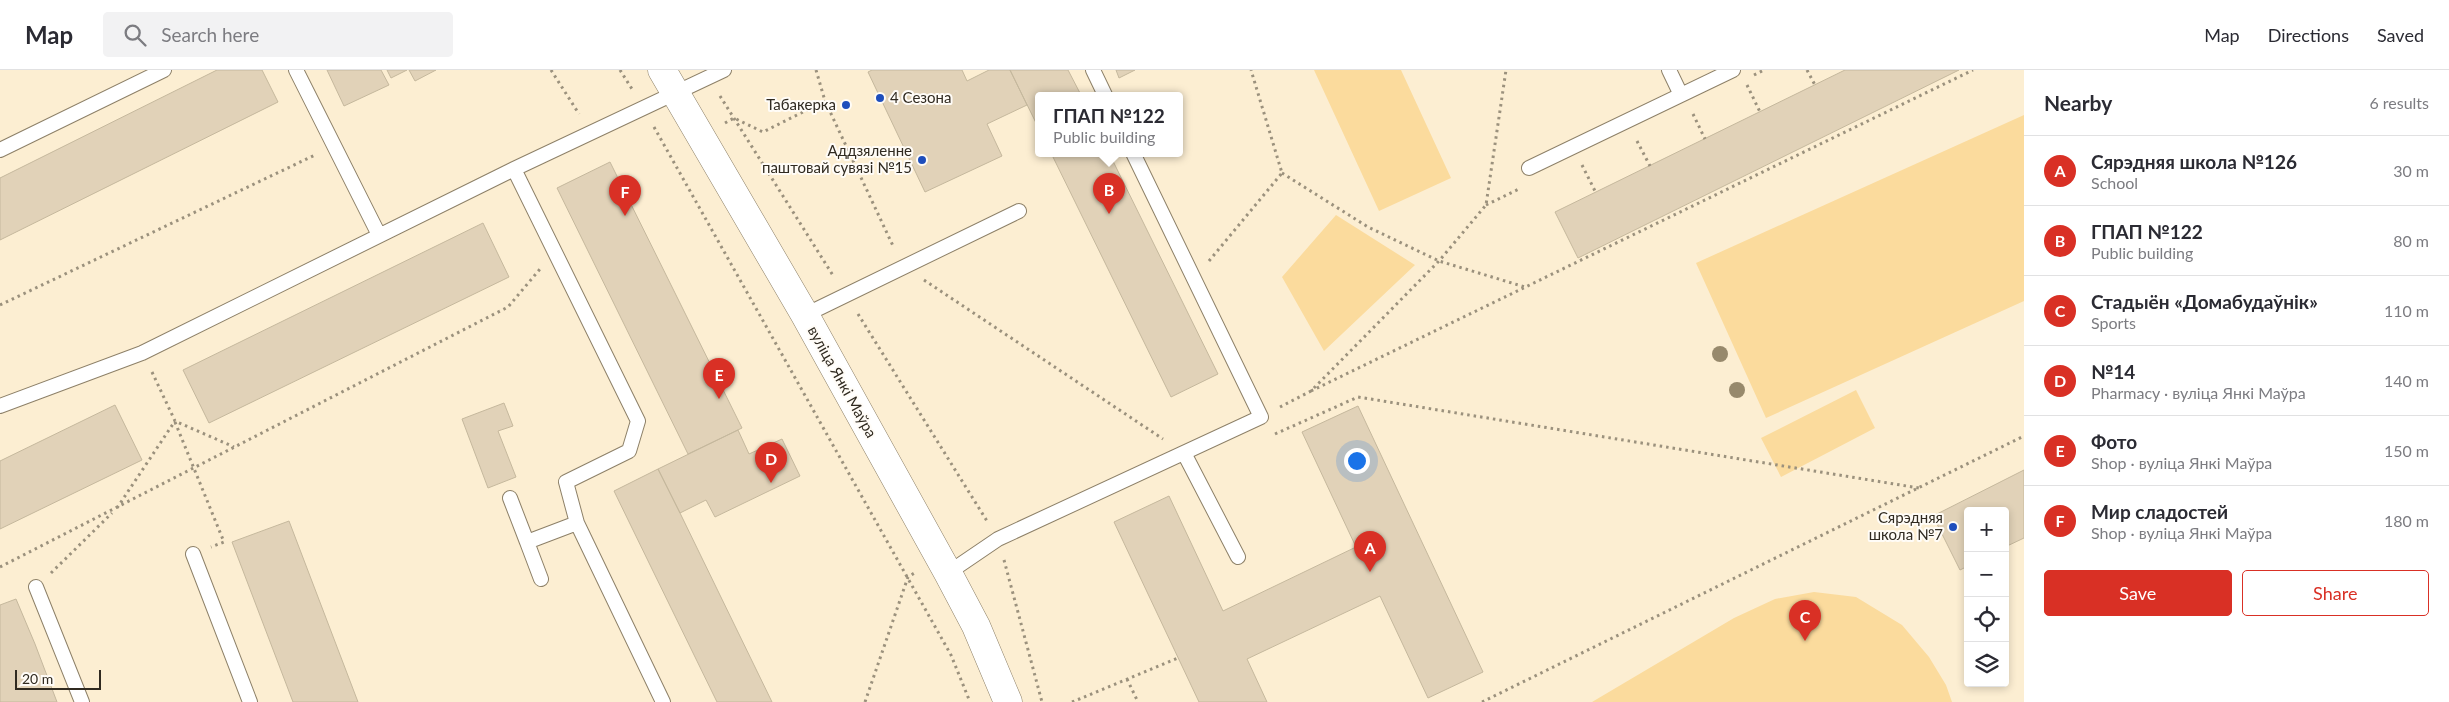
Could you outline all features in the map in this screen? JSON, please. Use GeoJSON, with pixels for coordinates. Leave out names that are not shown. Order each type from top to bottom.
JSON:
{"type":"FeatureCollection","features":[{"type":"Feature","properties":{"kind":"street","name":"вуліца Янкі Маўра"},"geometry":{"type":"LineString","coordinates":[[662,70],[805,315],[948,573],[976,626],[1008,702]]}},
{"type":"Feature","properties":{"kind":"lane"},"geometry":{"type":"LineString","coordinates":[[0,150],[164,70]]}},
{"type":"Feature","properties":{"kind":"lane"},"geometry":{"type":"LineString","coordinates":[[296,70],[379,235]]}},
{"type":"Feature","properties":{"kind":"lane"},"geometry":{"type":"LineString","coordinates":[[0,406],[142,353],[514,169],[724,70]]}},
{"type":"Feature","properties":{"kind":"lane"},"geometry":{"type":"LineString","coordinates":[[1093,70],[1104,92]]}},
{"type":"Feature","properties":{"kind":"lane"},"geometry":{"type":"LineString","coordinates":[[1669,70],[1685,101]]}},
{"type":"Feature","properties":{"kind":"lane"},"geometry":{"type":"LineString","coordinates":[[1529,168],[1685,101],[1733,70]]}},
{"type":"Feature","properties":{"kind":"lane"},"geometry":{"type":"LineString","coordinates":[[948,573],[998,539],[1261,417],[1135,157]]}},
{"type":"Feature","properties":{"kind":"lane"},"geometry":{"type":"LineString","coordinates":[[514,169],[638,421],[629,451],[566,482],[577,523],[663,702]]}},
{"type":"Feature","properties":{"kind":"lane"},"geometry":{"type":"LineString","coordinates":[[805,315],[1019,211]]}},
{"type":"Feature","properties":{"kind":"lane"},"geometry":{"type":"LineString","coordinates":[[1184,453],[1238,557]]}},
{"type":"Feature","properties":{"kind":"lane"},"geometry":{"type":"LineString","coordinates":[[510,498],[541,579]]}},
{"type":"Feature","properties":{"kind":"lane"},"geometry":{"type":"LineString","coordinates":[[527,542],[577,523]]}},
{"type":"Feature","properties":{"kind":"lane"},"geometry":{"type":"LineString","coordinates":[[193,554],[250,702]]}},
{"type":"Feature","properties":{"kind":"lane"},"geometry":{"type":"LineString","coordinates":[[36,587],[82,702]]}},
{"type":"Feature","properties":{"kind":"path"},"geometry":{"type":"LineString","coordinates":[[551,70],[592,133]]}},
{"type":"Feature","properties":{"kind":"path"},"geometry":{"type":"LineString","coordinates":[[620,70],[644,108],[908,577],[951,655],[970,702]]}},
{"type":"Feature","properties":{"kind":"path"},"geometry":{"type":"LineString","coordinates":[[816,70],[825,101],[903,266],[1184,453]]}},
{"type":"Feature","properties":{"kind":"path"},"geometry":{"type":"LineString","coordinates":[[1252,70],[1282,172],[1368,227],[1439,261],[1525,287]]}},
{"type":"Feature","properties":{"kind":"path"},"geometry":{"type":"LineString","coordinates":[[1311,391],[1439,261],[1486,205],[1506,70]]}},
{"type":"Feature","properties":{"kind":"path"},"geometry":{"type":"LineString","coordinates":[[1808,70],[1815,85]]}},
{"type":"Feature","properties":{"kind":"path"},"geometry":{"type":"LineString","coordinates":[[1261,417],[1973,70]]}},
{"type":"Feature","properties":{"kind":"path"},"geometry":{"type":"LineString","coordinates":[[709,78],[998,539],[1042,702]]}},
{"type":"Feature","properties":{"kind":"path"},"geometry":{"type":"LineString","coordinates":[[1744,80],[1760,112]]}},
{"type":"Feature","properties":{"kind":"path"},"geometry":{"type":"LineString","coordinates":[[734,118],[763,132],[825,101]]}},
{"type":"Feature","properties":{"kind":"path"},"geometry":{"type":"LineString","coordinates":[[1685,101],[1705,139]]}},
{"type":"Feature","properties":{"kind":"path"},"geometry":{"type":"LineString","coordinates":[[1633,134],[1650,166]]}},
{"type":"Feature","properties":{"kind":"path"},"geometry":{"type":"LineString","coordinates":[[0,305],[333,146]]}},
{"type":"Feature","properties":{"kind":"path"},"geometry":{"type":"LineString","coordinates":[[1579,160],[1596,192]]}},
{"type":"Feature","properties":{"kind":"path"},"geometry":{"type":"LineString","coordinates":[[1194,278],[1282,172]]}},
{"type":"Feature","properties":{"kind":"path"},"geometry":{"type":"LineString","coordinates":[[0,567],[508,307],[554,251]]}},
{"type":"Feature","properties":{"kind":"path"},"geometry":{"type":"LineString","coordinates":[[142,353],[175,421],[224,542],[193,554]]}},
{"type":"Feature","properties":{"kind":"path"},"geometry":{"type":"LineString","coordinates":[[1271,436],[1358,397],[1919,488]]}},
{"type":"Feature","properties":{"kind":"path"},"geometry":{"type":"LineString","coordinates":[[175,421],[235,447]]}},
{"type":"Feature","properties":{"kind":"path"},"geometry":{"type":"LineString","coordinates":[[36,587],[116,509],[175,421]]}},
{"type":"Feature","properties":{"kind":"path"},"geometry":{"type":"LineString","coordinates":[[1482,702],[2024,436]]}},
{"type":"Feature","properties":{"kind":"path"},"geometry":{"type":"LineString","coordinates":[[864,701],[908,577]]}},
{"type":"Feature","properties":{"kind":"path"},"geometry":{"type":"LineString","coordinates":[[1072,702],[1178,658]]}},
{"type":"Feature","properties":{"kind":"path"},"geometry":{"type":"LineString","coordinates":[[1127,679],[1138,702]]}},
{"type":"Feature","properties":{"kind":"shaded area"},"geometry":{"type":"Polygon","coordinates":[[[1314,70],[1401,70],[1451,178],[1379,211],[1314,70]]]}},
{"type":"Feature","properties":{"kind":"shaded area"},"geometry":{"type":"Polygon","coordinates":[[[2024,115],[2024,301],[1766,418],[1696,263],[2024,115]]]}},
{"type":"Feature","properties":{"kind":"shaded area"},"geometry":{"type":"Polygon","coordinates":[[[1336,215],[1415,265],[1324,351],[1282,277],[1336,215]]]}},
{"type":"Feature","properties":{"kind":"shaded area"},"geometry":{"type":"Polygon","coordinates":[[[1856,390],[1875,428],[1781,477],[1761,438],[1856,390]]]}},
{"type":"Feature","properties":{"kind":"shaded area"},"geometry":{"type":"Polygon","coordinates":[[[1814,592],[1856,597],[1902,625],[1929,657],[1946,685],[1952,702],[1592,702],[1734,618],[1775,599],[1814,592]]]}},
{"type":"Feature","properties":{"kind":"building"},"geometry":{"type":"Polygon","coordinates":[[[217,70],[262,70],[278,102],[0,240],[0,178],[217,70]]]}},
{"type":"Feature","properties":{"kind":"building"},"geometry":{"type":"Polygon","coordinates":[[[327,70],[381,70],[389,85],[344,106],[327,70]]]}},
{"type":"Feature","properties":{"kind":"building"},"geometry":{"type":"Polygon","coordinates":[[[387,70],[407,70],[391,78],[387,70]]]}},
{"type":"Feature","properties":{"kind":"building"},"geometry":{"type":"Polygon","coordinates":[[[409,70],[436,70],[415,81],[409,70]]]}},
{"type":"Feature","properties":{"kind":"building"},"geometry":{"type":"Polygon","coordinates":[[[872,70],[962,70],[967,81],[989,70],[1010,70],[1027,105],[987,124],[1002,156],[925,192],[868,72],[872,70]]]}},
{"type":"Feature","properties":{"kind":"building"},"geometry":{"type":"Polygon","coordinates":[[[1010,70],[1068,70],[1079,92],[1035,92],[1035,121],[1010,70]]]}},
{"type":"Feature","properties":{"kind":"building"},"geometry":{"type":"Polygon","coordinates":[[[1116,70],[1135,70],[1119,78],[1116,70]]]}},
{"type":"Feature","properties":{"kind":"building"},"geometry":{"type":"Polygon","coordinates":[[[1845,70],[1959,70],[1578,258],[1555,212],[1845,70]]]}},
{"type":"Feature","properties":{"kind":"building"},"geometry":{"type":"Polygon","coordinates":[[[1053,157],[1111,157],[1218,374],[1171,397],[1053,157]]]}},
{"type":"Feature","properties":{"kind":"building"},"geometry":{"type":"Polygon","coordinates":[[[610,162],[742,428],[688,454],[557,188],[610,162]]]}},
{"type":"Feature","properties":{"kind":"building"},"geometry":{"type":"Polygon","coordinates":[[[483,223],[509,277],[209,423],[183,370],[483,223]]]}},
{"type":"Feature","properties":{"kind":"building"},"geometry":{"type":"Polygon","coordinates":[[[504,403],[513,426],[498,431],[516,477],[488,488],[462,419],[504,403]]]}},
{"type":"Feature","properties":{"kind":"building"},"geometry":{"type":"Polygon","coordinates":[[[115,405],[142,460],[0,529],[0,461],[115,405]]]}},
{"type":"Feature","properties":{"kind":"building"},"geometry":{"type":"Polygon","coordinates":[[[1358,406],[1483,672],[1428,698],[1380,596],[1247,659],[1267,702],[1199,702],[1114,522],[1169,496],[1223,611],[1356,547],[1302,432],[1358,406]]]}},
{"type":"Feature","properties":{"kind":"building"},"geometry":{"type":"Polygon","coordinates":[[[738,430],[749,454],[782,439],[800,476],[715,517],[706,500],[680,513],[658,469],[738,430]]]}},
{"type":"Feature","properties":{"kind":"building"},"geometry":{"type":"Polygon","coordinates":[[[658,469],[772,702],[717,702],[614,491],[658,469]]]}},
{"type":"Feature","properties":{"kind":"building","name":"Сярэдняя школа №7"},"geometry":{"type":"Polygon","coordinates":[[[2024,470],[2024,538],[2009,545],[2009,507],[1964,507],[1964,568],[1960,570],[1933,516],[2024,470]]]}},
{"type":"Feature","properties":{"kind":"building"},"geometry":{"type":"Polygon","coordinates":[[[289,521],[358,702],[293,702],[232,542],[289,521]]]}},
{"type":"Feature","properties":{"kind":"building"},"geometry":{"type":"Polygon","coordinates":[[[16,599],[57,702],[0,702],[0,605],[16,599]]]}},
{"type":"Feature","properties":{"kind":"place","name":"4 Сезона"},"geometry":{"type":"Point","coordinates":[880,98]}},
{"type":"Feature","properties":{"kind":"place","name":"Табакерка"},"geometry":{"type":"Point","coordinates":[846,105]}},
{"type":"Feature","properties":{"kind":"place","name":"Аддзяленне паштовай сувязі №15"},"geometry":{"type":"Point","coordinates":[922,160]}},
{"type":"Feature","properties":{"kind":"place","name":"ГПАП №122"},"geometry":{"type":"Point","coordinates":[1109,214]}},
{"type":"Feature","properties":{"kind":"place","name":"Мир сладостей"},"geometry":{"type":"Point","coordinates":[625,216]}},
{"type":"Feature","properties":{"kind":"place","name":"Фото"},"geometry":{"type":"Point","coordinates":[719,399]}},
{"type":"Feature","properties":{"kind":"place","name":"№14"},"geometry":{"type":"Point","coordinates":[771,483]}},
{"type":"Feature","properties":{"kind":"place","name":"Сярэдняя школа №7"},"geometry":{"type":"Point","coordinates":[1953,527]}},
{"type":"Feature","properties":{"kind":"place","name":"Сярэдняя школа №126"},"geometry":{"type":"Point","coordinates":[1370,572]}},
{"type":"Feature","properties":{"kind":"place","name":"Стадыён «Домабудаўнік»"},"geometry":{"type":"Point","coordinates":[1805,641]}}]}
